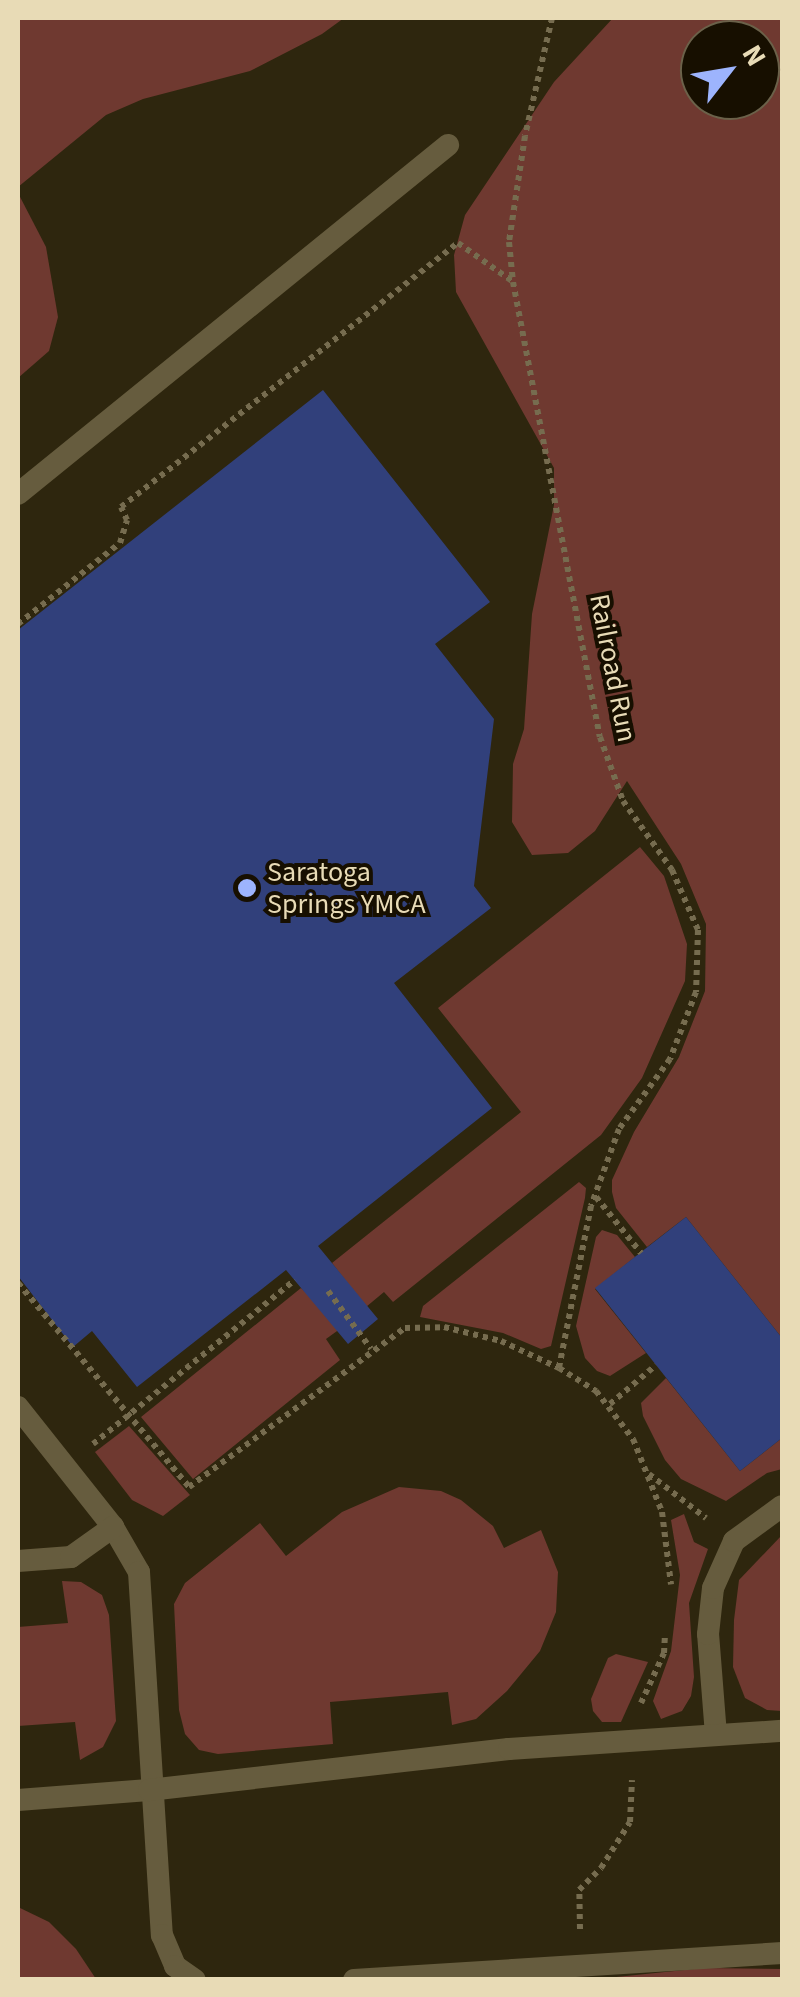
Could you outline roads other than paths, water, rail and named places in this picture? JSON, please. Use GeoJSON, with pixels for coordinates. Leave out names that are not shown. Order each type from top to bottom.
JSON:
{"type":"FeatureCollection","features":[{"type":"Feature","properties":{"kind":"lane"},"geometry":{"type":"LineString","coordinates":[[18,494],[448,145]]}},
{"type":"Feature","properties":{"kind":"lane"},"geometry":{"type":"LineString","coordinates":[[18,1407],[113,1527],[139,1572],[149,1790],[162,1935],[175,1966],[195,1980]]}},
{"type":"Feature","properties":{"kind":"lane"},"geometry":{"type":"LineString","coordinates":[[716,1735],[708,1634],[713,1588],[734,1541],[782,1506]]}},
{"type":"Feature","properties":{"kind":"lane"},"geometry":{"type":"LineString","coordinates":[[18,1561],[72,1557],[113,1527]]}},
{"type":"Feature","properties":{"kind":"lane"},"geometry":{"type":"LineString","coordinates":[[18,1800],[149,1790],[509,1749],[782,1731]]}},
{"type":"Feature","properties":{"kind":"lane"},"geometry":{"type":"LineString","coordinates":[[354,1980],[782,1953]]}},
{"type":"Feature","properties":{"kind":"place","name":"Saratoga Springs YMCA"},"geometry":{"type":"Point","coordinates":[247,888]}}]}
